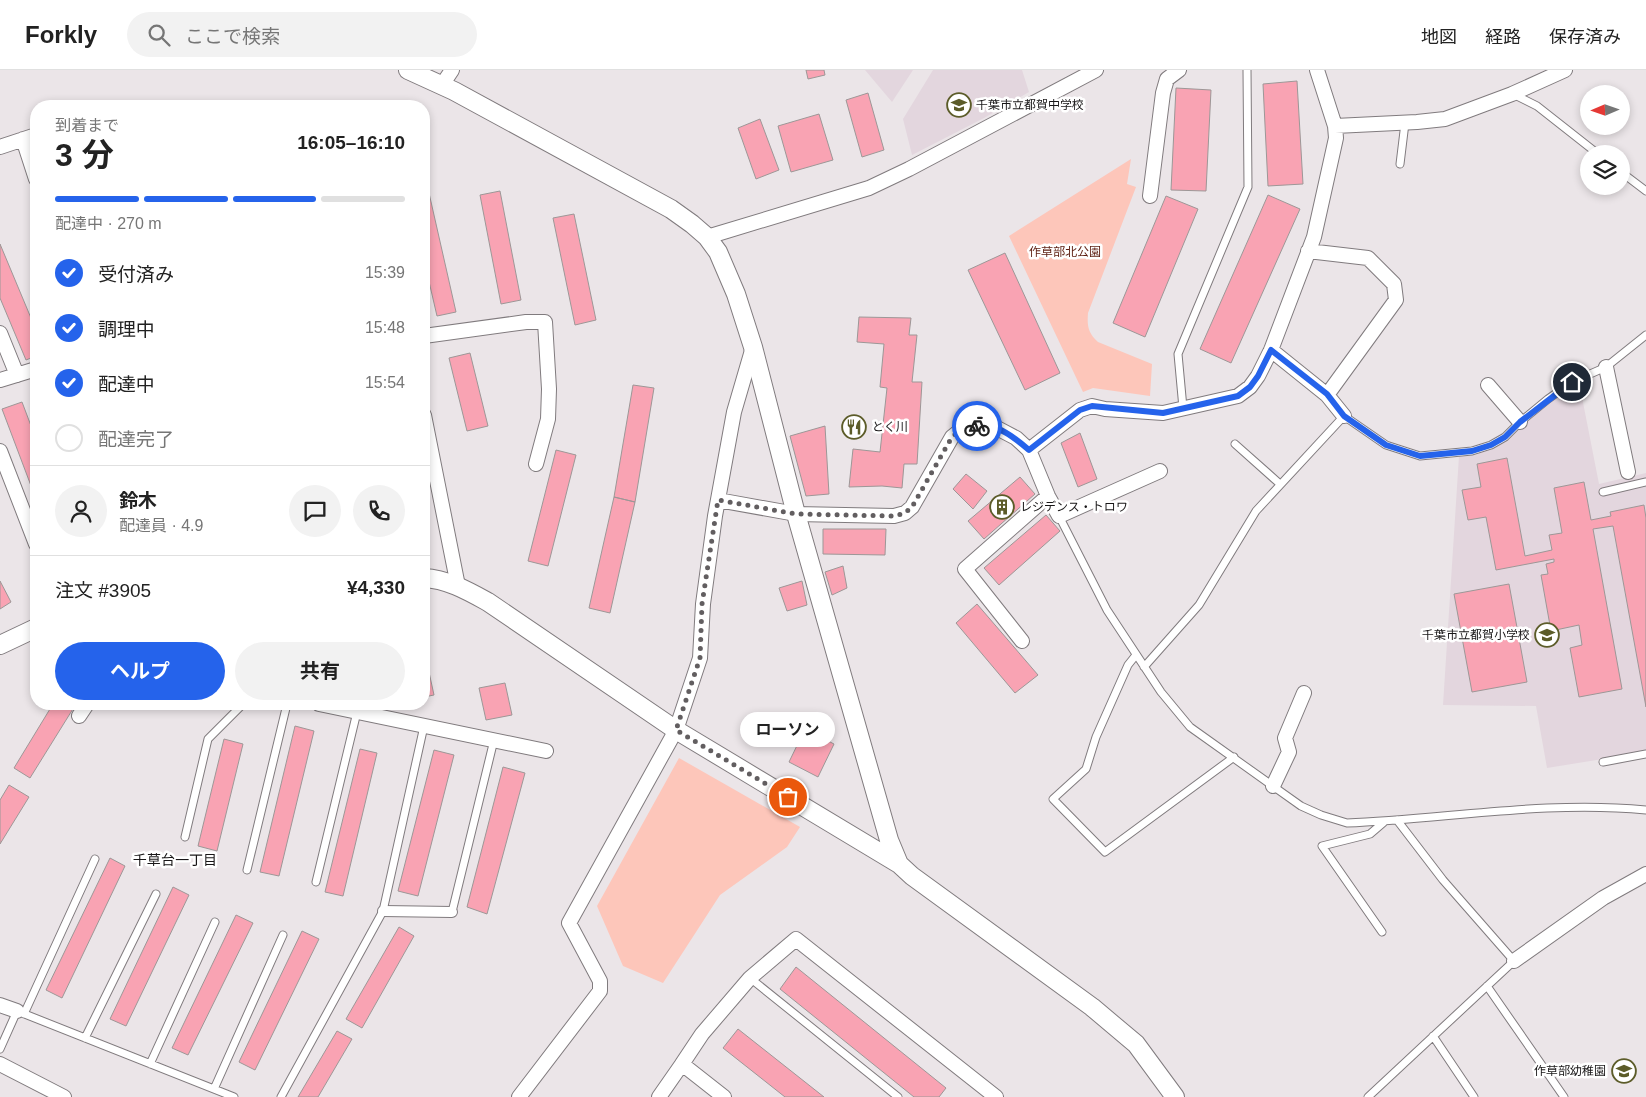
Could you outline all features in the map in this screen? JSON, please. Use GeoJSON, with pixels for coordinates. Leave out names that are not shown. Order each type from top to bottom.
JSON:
{"type":"FeatureCollection","features":[{"type":"Feature","properties":{"kind":"street"},"geometry":{"type":"LineString","coordinates":[[408,70],[442,85],[671,209],[707,237],[718,252],[736,294],[752,347],[796,514],[889,840],[899,864]]}},
{"type":"Feature","properties":{"kind":"street"},"geometry":{"type":"LineString","coordinates":[[442,85],[452,70]]}},
{"type":"Feature","properties":{"kind":"street"},"geometry":{"type":"LineString","coordinates":[[707,237],[869,188],[910,169],[1096,70]]}},
{"type":"Feature","properties":{"kind":"street"},"geometry":{"type":"LineString","coordinates":[[1150,196],[1163,93],[1167,78],[1179,70]]}},
{"type":"Feature","properties":{"kind":"street"},"geometry":{"type":"LineString","coordinates":[[1029,450],[1080,410],[1092,406],[1163,413],[1238,396],[1250,387],[1258,376],[1271,350],[1314,236],[1336,138],[1335,126],[1317,70]]}},
{"type":"Feature","properties":{"kind":"street"},"geometry":{"type":"LineString","coordinates":[[1335,126],[1445,119],[1512,94],[1565,70]]}},
{"type":"Feature","properties":{"kind":"street"},"geometry":{"type":"LineString","coordinates":[[0,147],[30,137]]}},
{"type":"Feature","properties":{"kind":"street"},"geometry":{"type":"LineString","coordinates":[[1308,250],[1368,258],[1394,284],[1396,300],[1327,394]]}},
{"type":"Feature","properties":{"kind":"street"},"geometry":{"type":"LineString","coordinates":[[430,335],[526,322],[545,322],[549,388],[548,419],[536,464]]}},
{"type":"Feature","properties":{"kind":"street"},"geometry":{"type":"LineString","coordinates":[[0,334],[17,375]]}},
{"type":"Feature","properties":{"kind":"street"},"geometry":{"type":"LineString","coordinates":[[519,1097],[600,991],[600,981],[569,923],[676,730],[700,658],[702,604],[718,500],[734,412],[752,347]]}},
{"type":"Feature","properties":{"kind":"street"},"geometry":{"type":"LineString","coordinates":[[1271,350],[1327,394],[1344,416]]}},
{"type":"Feature","properties":{"kind":"street"},"geometry":{"type":"LineString","coordinates":[[1606,367],[1628,472]]}},
{"type":"Feature","properties":{"kind":"street"},"geometry":{"type":"LineString","coordinates":[[0,380],[30,371]]}},
{"type":"Feature","properties":{"kind":"street"},"geometry":{"type":"LineString","coordinates":[[1488,385],[1520,422]]}},
{"type":"Feature","properties":{"kind":"street"},"geometry":{"type":"LineString","coordinates":[[718,500],[796,514],[894,516],[905,513],[912,507],[952,437],[962,429],[981,426],[997,428],[1016,438],[1029,450],[1048,496],[1059,516],[1160,471]]}},
{"type":"Feature","properties":{"kind":"street"},"geometry":{"type":"LineString","coordinates":[[430,445],[458,586]]}},
{"type":"Feature","properties":{"kind":"street"},"geometry":{"type":"LineString","coordinates":[[0,451],[30,528]]}},
{"type":"Feature","properties":{"kind":"street"},"geometry":{"type":"LineString","coordinates":[[1022,641],[965,569],[1048,496]]}},
{"type":"Feature","properties":{"kind":"street"},"geometry":{"type":"LineString","coordinates":[[430,578],[458,586],[488,602],[676,730],[899,864],[912,876],[1092,1007],[1129,1038],[1136,1044],[1175,1097]]}},
{"type":"Feature","properties":{"kind":"street"},"geometry":{"type":"LineString","coordinates":[[0,645],[30,631]]}},
{"type":"Feature","properties":{"kind":"street"},"geometry":{"type":"LineString","coordinates":[[1273,786],[1289,752],[1285,738],[1304,693]]}},
{"type":"Feature","properties":{"kind":"street"},"geometry":{"type":"LineString","coordinates":[[348,710],[546,751]]}},
{"type":"Feature","properties":{"kind":"street"},"geometry":{"type":"LineString","coordinates":[[1514,961],[1603,898],[1646,874]]}},
{"type":"Feature","properties":{"kind":"street"},"geometry":{"type":"LineString","coordinates":[[383,911],[452,912]]}},
{"type":"Feature","properties":{"kind":"street"},"geometry":{"type":"LineString","coordinates":[[659,1097],[702,1034],[750,978],[796,939],[996,1097]]}},
{"type":"Feature","properties":{"kind":"street"},"geometry":{"type":"LineString","coordinates":[[0,1004],[20,1013]]}},
{"type":"Feature","properties":{"kind":"street"},"geometry":{"type":"LineString","coordinates":[[0,1064],[64,1097]]}},
{"type":"Feature","properties":{"kind":"street"},"geometry":{"type":"LineString","coordinates":[[682,1064],[724,1097]]}},
{"type":"Feature","properties":{"kind":"lane"},"geometry":{"type":"LineString","coordinates":[[1183,408],[1178,354],[1248,187],[1247,70]]}},
{"type":"Feature","properties":{"kind":"lane"},"geometry":{"type":"LineString","coordinates":[[1512,94],[1537,106],[1587,145]]}},
{"type":"Feature","properties":{"kind":"lane"},"geometry":{"type":"LineString","coordinates":[[1400,164],[1405,122]]}},
{"type":"Feature","properties":{"kind":"lane"},"geometry":{"type":"LineString","coordinates":[[1630,179],[1646,191]]}},
{"type":"Feature","properties":{"kind":"lane"},"geometry":{"type":"LineString","coordinates":[[1144,667],[1199,605],[1256,511],[1344,416],[1386,445],[1420,456],[1472,451],[1491,445],[1505,437],[1520,422],[1572,382],[1606,367],[1646,335]]}},
{"type":"Feature","properties":{"kind":"lane"},"geometry":{"type":"LineString","coordinates":[[1235,444],[1280,484]]}},
{"type":"Feature","properties":{"kind":"lane"},"geometry":{"type":"LineString","coordinates":[[1603,492],[1646,482]]}},
{"type":"Feature","properties":{"kind":"lane"},"geometry":{"type":"LineString","coordinates":[[1059,516],[1107,610],[1161,692],[1190,727],[1301,806],[1346,823],[1385,822],[1552,807],[1618,807],[1646,810]]}},
{"type":"Feature","properties":{"kind":"lane"},"geometry":{"type":"LineString","coordinates":[[1136,655],[1128,665],[1096,736],[1086,769],[1052,799],[1105,852],[1234,757]]}},
{"type":"Feature","properties":{"kind":"lane"},"geometry":{"type":"LineString","coordinates":[[185,837],[208,739],[237,710]]}},
{"type":"Feature","properties":{"kind":"lane"},"geometry":{"type":"LineString","coordinates":[[247,870],[286,710]]}},
{"type":"Feature","properties":{"kind":"lane"},"geometry":{"type":"LineString","coordinates":[[316,882],[357,712]]}},
{"type":"Feature","properties":{"kind":"lane"},"geometry":{"type":"LineString","coordinates":[[281,1097],[383,911],[424,726]]}},
{"type":"Feature","properties":{"kind":"lane"},"geometry":{"type":"LineString","coordinates":[[452,912],[494,740]]}},
{"type":"Feature","properties":{"kind":"lane"},"geometry":{"type":"LineString","coordinates":[[1603,762],[1646,754]]}},
{"type":"Feature","properties":{"kind":"lane"},"geometry":{"type":"LineString","coordinates":[[1368,1097],[1514,961],[1443,880],[1397,820]]}},
{"type":"Feature","properties":{"kind":"lane"},"geometry":{"type":"LineString","coordinates":[[1382,932],[1322,846],[1370,834],[1385,822]]}},
{"type":"Feature","properties":{"kind":"lane"},"geometry":{"type":"LineString","coordinates":[[0,1049],[20,1013],[95,859]]}},
{"type":"Feature","properties":{"kind":"lane"},"geometry":{"type":"LineString","coordinates":[[85,1038],[156,894]]}},
{"type":"Feature","properties":{"kind":"lane"},"geometry":{"type":"LineString","coordinates":[[150,1064],[215,922]]}},
{"type":"Feature","properties":{"kind":"lane"},"geometry":{"type":"LineString","coordinates":[[214,1089],[283,935]]}},
{"type":"Feature","properties":{"kind":"lane"},"geometry":{"type":"LineString","coordinates":[[750,978],[898,1097]]}},
{"type":"Feature","properties":{"kind":"lane"},"geometry":{"type":"LineString","coordinates":[[1487,986],[1564,1097]]}},
{"type":"Feature","properties":{"kind":"lane"},"geometry":{"type":"LineString","coordinates":[[20,1013],[234,1097]]}},
{"type":"Feature","properties":{"kind":"lane"},"geometry":{"type":"LineString","coordinates":[[1433,1036],[1474,1097]]}},
{"type":"Feature","properties":{"kind":"shaded area"},"geometry":{"type":"Polygon","coordinates":[[[865,70],[913,70],[892,102],[865,70]]]}},
{"type":"Feature","properties":{"kind":"shaded area","name":"千葉市立都賀中学校"},"geometry":{"type":"Polygon","coordinates":[[[933,70],[1022,70],[1029,92],[984,118],[912,155],[903,119],[933,70]]]}},
{"type":"Feature","properties":{"kind":"shaded area","name":"千葉市立都賀小学校"},"geometry":{"type":"Polygon","coordinates":[[[1579,382],[1599,484],[1646,473],[1646,752],[1547,768],[1536,706],[1443,705],[1459,456],[1476,455],[1510,437],[1546,403],[1579,382]]]}},
{"type":"Feature","properties":{"kind":"green space","name":"作草部北公園"},"geometry":{"type":"Polygon","coordinates":[[[1131,159],[1127,184],[1136,187],[1088,313],[1088,322],[1090,332],[1098,342],[1152,364],[1150,396],[1093,388],[1083,392],[1009,236],[1131,159]]]}},
{"type":"Feature","properties":{"kind":"green space"},"geometry":{"type":"Polygon","coordinates":[[[679,758],[800,827],[787,847],[720,895],[663,983],[623,966],[597,906],[679,758]]]}},
{"type":"Feature","properties":{"kind":"building"},"geometry":{"type":"Polygon","coordinates":[[[806,70],[824,70],[825,75],[808,79],[806,70]]]}},
{"type":"Feature","properties":{"kind":"building"},"geometry":{"type":"Polygon","coordinates":[[[1297,81],[1303,184],[1268,186],[1263,84],[1297,81]]]}},
{"type":"Feature","properties":{"kind":"building"},"geometry":{"type":"Polygon","coordinates":[[[1176,88],[1211,90],[1206,191],[1171,190],[1176,88]]]}},
{"type":"Feature","properties":{"kind":"building"},"geometry":{"type":"Polygon","coordinates":[[[868,93],[884,150],[862,157],[846,100],[868,93]]]}},
{"type":"Feature","properties":{"kind":"building"},"geometry":{"type":"Polygon","coordinates":[[[819,114],[833,160],[791,172],[778,126],[819,114]]]}},
{"type":"Feature","properties":{"kind":"building"},"geometry":{"type":"Polygon","coordinates":[[[760,119],[779,170],[756,179],[738,128],[760,119]]]}},
{"type":"Feature","properties":{"kind":"building"},"geometry":{"type":"Polygon","coordinates":[[[500,191],[521,300],[501,304],[480,195],[500,191]]]}},
{"type":"Feature","properties":{"kind":"building"},"geometry":{"type":"Polygon","coordinates":[[[1268,195],[1300,209],[1231,363],[1200,349],[1268,195]]]}},
{"type":"Feature","properties":{"kind":"building"},"geometry":{"type":"Polygon","coordinates":[[[1166,196],[1198,209],[1145,337],[1113,323],[1166,196]]]}},
{"type":"Feature","properties":{"kind":"building"},"geometry":{"type":"Polygon","coordinates":[[[430,197],[456,312],[437,316],[430,286],[430,197]]]}},
{"type":"Feature","properties":{"kind":"building"},"geometry":{"type":"Polygon","coordinates":[[[574,214],[596,320],[575,325],[553,218],[574,214]]]}},
{"type":"Feature","properties":{"kind":"building"},"geometry":{"type":"Polygon","coordinates":[[[0,244],[30,316],[30,358],[26,360],[0,298],[0,244]]]}},
{"type":"Feature","properties":{"kind":"building"},"geometry":{"type":"Polygon","coordinates":[[[1005,253],[1060,373],[1025,390],[968,270],[1005,253]]]}},
{"type":"Feature","properties":{"kind":"building"},"geometry":{"type":"Polygon","coordinates":[[[859,317],[911,318],[909,335],[917,335],[912,382],[922,382],[917,464],[904,464],[902,488],[882,486],[849,487],[853,449],[880,452],[887,388],[880,387],[884,344],[857,342],[859,317]]]}},
{"type":"Feature","properties":{"kind":"building"},"geometry":{"type":"Polygon","coordinates":[[[470,353],[488,426],[467,431],[449,358],[470,353]]]}},
{"type":"Feature","properties":{"kind":"building"},"geometry":{"type":"Polygon","coordinates":[[[633,385],[654,388],[635,502],[614,497],[633,385]]]}},
{"type":"Feature","properties":{"kind":"building"},"geometry":{"type":"Polygon","coordinates":[[[22,402],[30,423],[30,483],[2,409],[22,402]]]}},
{"type":"Feature","properties":{"kind":"building"},"geometry":{"type":"Polygon","coordinates":[[[825,426],[829,494],[806,496],[790,436],[825,426]]]}},
{"type":"Feature","properties":{"kind":"building"},"geometry":{"type":"Polygon","coordinates":[[[1080,433],[1097,479],[1078,487],[1061,443],[1080,433]]]}},
{"type":"Feature","properties":{"kind":"building"},"geometry":{"type":"Polygon","coordinates":[[[556,450],[576,455],[548,566],[528,561],[556,450]]]}},
{"type":"Feature","properties":{"kind":"building"},"geometry":{"type":"Polygon","coordinates":[[[1507,458],[1525,556],[1552,550],[1549,535],[1562,533],[1554,488],[1584,482],[1591,520],[1611,516],[1610,512],[1644,505],[1646,518],[1646,707],[1613,526],[1593,529],[1622,689],[1579,697],[1570,648],[1582,645],[1579,625],[1551,631],[1541,575],[1548,574],[1546,564],[1554,562],[1554,559],[1496,570],[1486,517],[1468,520],[1462,490],[1481,487],[1477,464],[1507,458]]]}},
{"type":"Feature","properties":{"kind":"building"},"geometry":{"type":"Polygon","coordinates":[[[966,474],[987,491],[973,509],[953,489],[966,474]]]}},
{"type":"Feature","properties":{"kind":"building","name":"レジデンス・トロワ"},"geometry":{"type":"Polygon","coordinates":[[[1020,477],[1035,494],[984,539],[968,521],[1020,477]]]}},
{"type":"Feature","properties":{"kind":"building"},"geometry":{"type":"Polygon","coordinates":[[[614,497],[635,502],[610,613],[589,608],[614,497]]]}},
{"type":"Feature","properties":{"kind":"building"},"geometry":{"type":"Polygon","coordinates":[[[1046,515],[1060,531],[999,585],[984,568],[1046,515]]]}},
{"type":"Feature","properties":{"kind":"building"},"geometry":{"type":"Polygon","coordinates":[[[823,529],[886,529],[885,555],[823,554],[823,529]]]}},
{"type":"Feature","properties":{"kind":"building"},"geometry":{"type":"Polygon","coordinates":[[[843,566],[847,588],[832,595],[825,572],[843,566]]]}},
{"type":"Feature","properties":{"kind":"building"},"geometry":{"type":"Polygon","coordinates":[[[0,581],[11,602],[0,609],[0,581]]]}},
{"type":"Feature","properties":{"kind":"building"},"geometry":{"type":"Polygon","coordinates":[[[802,581],[807,605],[787,611],[779,588],[802,581]]]}},
{"type":"Feature","properties":{"kind":"building"},"geometry":{"type":"Polygon","coordinates":[[[1509,584],[1527,682],[1472,692],[1454,594],[1509,584]]]}},
{"type":"Feature","properties":{"kind":"building"},"geometry":{"type":"Polygon","coordinates":[[[977,604],[1038,675],[1015,693],[956,623],[977,604]]]}},
{"type":"Feature","properties":{"kind":"building"},"geometry":{"type":"Polygon","coordinates":[[[430,677],[434,695],[430,696],[430,677]]]}},
{"type":"Feature","properties":{"kind":"building"},"geometry":{"type":"Polygon","coordinates":[[[505,683],[512,715],[486,720],[479,688],[505,683]]]}},
{"type":"Feature","properties":{"kind":"building"},"geometry":{"type":"Polygon","coordinates":[[[49,710],[72,710],[30,778],[14,768],[49,710]]]}},
{"type":"Feature","properties":{"kind":"building"},"geometry":{"type":"Polygon","coordinates":[[[295,726],[314,731],[279,876],[260,872],[295,726]]]}},
{"type":"Feature","properties":{"kind":"building"},"geometry":{"type":"Polygon","coordinates":[[[805,729],[834,744],[818,777],[789,762],[805,729]]]}},
{"type":"Feature","properties":{"kind":"building"},"geometry":{"type":"Polygon","coordinates":[[[224,739],[243,744],[217,851],[198,846],[224,739]]]}},
{"type":"Feature","properties":{"kind":"building"},"geometry":{"type":"Polygon","coordinates":[[[360,749],[377,753],[343,896],[325,892],[360,749]]]}},
{"type":"Feature","properties":{"kind":"building"},"geometry":{"type":"Polygon","coordinates":[[[434,750],[454,755],[418,896],[398,891],[434,750]]]}},
{"type":"Feature","properties":{"kind":"building"},"geometry":{"type":"Polygon","coordinates":[[[503,767],[525,773],[487,914],[467,907],[503,767]]]}},
{"type":"Feature","properties":{"kind":"building"},"geometry":{"type":"Polygon","coordinates":[[[9,785],[29,797],[0,844],[0,800],[9,785]]]}},
{"type":"Feature","properties":{"kind":"building"},"geometry":{"type":"Polygon","coordinates":[[[110,858],[125,866],[62,998],[46,990],[110,858]]]}},
{"type":"Feature","properties":{"kind":"building"},"geometry":{"type":"Polygon","coordinates":[[[173,887],[189,895],[126,1026],[110,1019],[173,887]]]}},
{"type":"Feature","properties":{"kind":"building"},"geometry":{"type":"Polygon","coordinates":[[[236,915],[253,923],[188,1055],[172,1048],[236,915]]]}},
{"type":"Feature","properties":{"kind":"building"},"geometry":{"type":"Polygon","coordinates":[[[399,927],[414,936],[362,1028],[346,1019],[399,927]]]}},
{"type":"Feature","properties":{"kind":"building"},"geometry":{"type":"Polygon","coordinates":[[[302,931],[319,939],[255,1070],[239,1062],[302,931]]]}},
{"type":"Feature","properties":{"kind":"building"},"geometry":{"type":"Polygon","coordinates":[[[796,967],[946,1088],[939,1097],[914,1097],[780,989],[796,967]]]}},
{"type":"Feature","properties":{"kind":"building"},"geometry":{"type":"Polygon","coordinates":[[[738,1029],[824,1097],[785,1097],[723,1048],[738,1029]]]}},
{"type":"Feature","properties":{"kind":"building"},"geometry":{"type":"Polygon","coordinates":[[[337,1031],[352,1039],[318,1097],[298,1097],[337,1031]]]}},
{"type":"Feature","properties":{"kind":"way so far"},"geometry":{"type":"LineString","coordinates":[[788,797],[676,730],[700,658],[702,604],[718,500],[796,514],[894,516],[905,513],[912,507],[952,437],[962,429],[977,426]]}},
{"type":"Feature","properties":{"kind":"place","name":"千葉市立都賀中学校"},"geometry":{"type":"Point","coordinates":[959,105]}},
{"type":"Feature","properties":{"kind":"place","name":"とく川"},"geometry":{"type":"Point","coordinates":[854,427]}},
{"type":"Feature","properties":{"kind":"place","name":"レジデンス・トロワ"},"geometry":{"type":"Point","coordinates":[1002,507]}},
{"type":"Feature","properties":{"kind":"place","name":"千葉市立都賀小学校"},"geometry":{"type":"Point","coordinates":[1547,635]}},
{"type":"Feature","properties":{"kind":"place","name":"ローソン"},"geometry":{"type":"Point","coordinates":[788,797]}},
{"type":"Feature","properties":{"kind":"place","name":"作草部幼稚園"},"geometry":{"type":"Point","coordinates":[1624,1071]}},
{"type":"Feature","properties":{"kind":"district","name":"千草台一丁目"},"geometry":{"type":"Point","coordinates":[175,860]}},
{"type":"Feature","properties":{"kind":"route"},"geometry":{"type":"LineString","coordinates":[[977,426],[997,428],[1016,438],[1029,450],[1080,410],[1092,406],[1105,409],[1163,413],[1238,396],[1250,387],[1258,376],[1271,350],[1327,394],[1344,416],[1386,445],[1420,456],[1472,451],[1491,445],[1505,437],[1548,399],[1572,382]]}}]}
